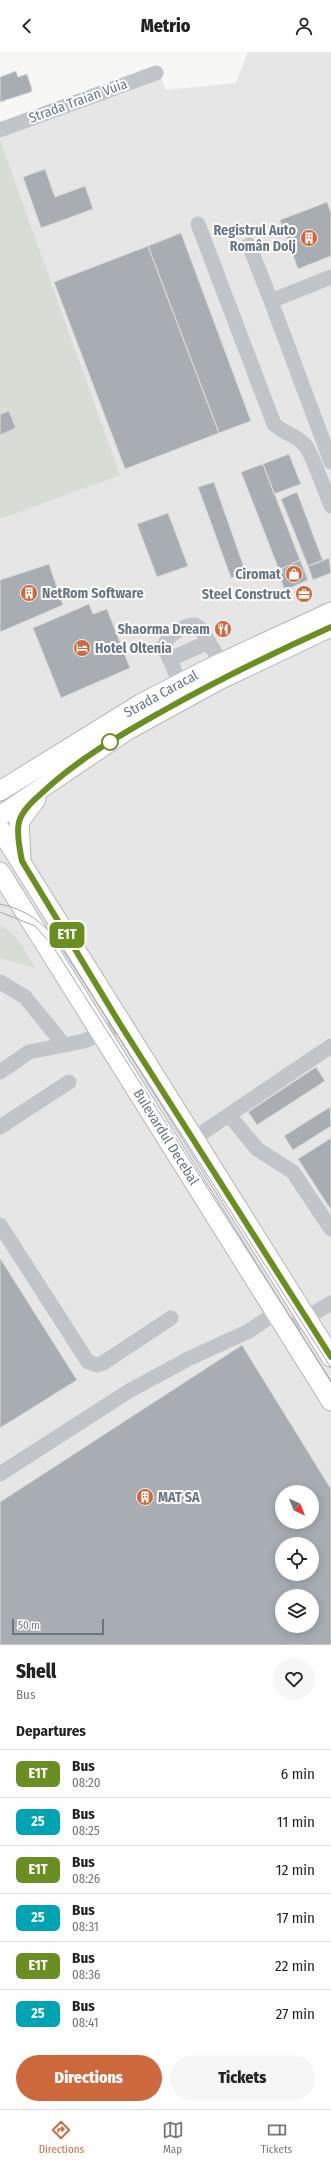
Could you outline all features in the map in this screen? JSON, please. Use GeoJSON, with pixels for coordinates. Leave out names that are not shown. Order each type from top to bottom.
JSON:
{"type":"FeatureCollection","features":[{"type":"Feature","properties":{"kind":"main road","name":"Strada Caracal"},"geometry":{"type":"LineString","coordinates":[[0,790],[136,707],[180,683],[221,662],[331,612]]}},
{"type":"Feature","properties":{"kind":"main road","name":"Strada Caracal"},"geometry":{"type":"LineString","coordinates":[[0,817],[126,731],[218,680],[331,627]]}},
{"type":"Feature","properties":{"kind":"main road"},"geometry":{"type":"LineString","coordinates":[[22,861],[19,822],[28,806],[62,775]]}},
{"type":"Feature","properties":{"kind":"main road"},"geometry":{"type":"LineString","coordinates":[[0,817],[0,825]]}},
{"type":"Feature","properties":{"kind":"main road","name":"Bulevardul Decebal"},"geometry":{"type":"LineString","coordinates":[[0,829],[22,861],[120,1024],[331,1357]]}},
{"type":"Feature","properties":{"kind":"main road","name":"Bulevardul Decebal"},"geometry":{"type":"LineString","coordinates":[[4,880],[331,1401]]}},
{"type":"Feature","properties":{"kind":"street","name":"Strada Traian Vuia"},"geometry":{"type":"LineString","coordinates":[[0,130],[156,72]]}},
{"type":"Feature","properties":{"kind":"street"},"geometry":{"type":"LineString","coordinates":[[198,224],[274,424],[281,430],[292,435],[305,446],[331,506]]}},
{"type":"Feature","properties":{"kind":"street"},"geometry":{"type":"LineString","coordinates":[[249,245],[331,462]]}},
{"type":"Feature","properties":{"kind":"street"},"geometry":{"type":"LineString","coordinates":[[271,301],[331,277]]}},
{"type":"Feature","properties":{"kind":"street"},"geometry":{"type":"LineString","coordinates":[[180,683],[164,646],[170,635],[189,625],[195,625],[201,629],[221,662]]}},
{"type":"Feature","properties":{"kind":"street"},"geometry":{"type":"LineString","coordinates":[[170,659],[209,642]]}},
{"type":"Feature","properties":{"kind":"street"},"geometry":{"type":"LineString","coordinates":[[0,982],[25,997],[64,1045]]}},
{"type":"Feature","properties":{"kind":"street"},"geometry":{"type":"LineString","coordinates":[[0,1072],[29,1052],[64,1045],[102,1034],[120,1024]]}},
{"type":"Feature","properties":{"kind":"street"},"geometry":{"type":"LineString","coordinates":[[193,1139],[331,1046]]}},
{"type":"Feature","properties":{"kind":"street"},"geometry":{"type":"LineString","coordinates":[[0,1127],[69,1082]]}},
{"type":"Feature","properties":{"kind":"street"},"geometry":{"type":"LineString","coordinates":[[229,1115],[257,1149],[293,1172],[331,1227]]}},
{"type":"Feature","properties":{"kind":"street"},"geometry":{"type":"LineString","coordinates":[[0,1225],[88,1362],[97,1365],[102,1363],[171,1318]]}},
{"type":"Feature","properties":{"kind":"street"},"geometry":{"type":"LineString","coordinates":[[286,1330],[331,1303]]}},
{"type":"Feature","properties":{"kind":"street"},"geometry":{"type":"LineString","coordinates":[[0,1474],[129,1391],[188,1359],[249,1331],[275,1313]]}},
{"type":"Feature","properties":{"kind":"shaded area"},"geometry":{"type":"Polygon","coordinates":[[[248,52],[331,52],[331,1645],[0,1645],[0,138],[161,78],[166,90],[236,83],[248,52]]]}},
{"type":"Feature","properties":{"kind":"shaded area"},"geometry":{"type":"Polygon","coordinates":[[[0,140],[120,475],[0,519],[0,140]]]}},
{"type":"Feature","properties":{"kind":"shaded area"},"geometry":{"type":"Polygon","coordinates":[[[0,926],[16,938],[36,968],[0,958],[0,926]]]}},
{"type":"Feature","properties":{"kind":"building"},"geometry":{"type":"Polygon","coordinates":[[[16,71],[18,77],[27,74],[32,89],[31,92],[0,102],[0,77],[16,71]]]}},
{"type":"Feature","properties":{"kind":"building"},"geometry":{"type":"Polygon","coordinates":[[[45,169],[55,197],[85,186],[93,209],[41,228],[23,177],[45,169]]]}},
{"type":"Feature","properties":{"kind":"building","name":"Registrul Auto Român Dolj"},"geometry":{"type":"Polygon","coordinates":[[[327,202],[331,213],[331,256],[298,269],[280,220],[327,202]]]}},
{"type":"Feature","properties":{"kind":"building"},"geometry":{"type":"Polygon","coordinates":[[[181,233],[251,421],[219,433],[148,246],[181,233]]]}},
{"type":"Feature","properties":{"kind":"building"},"geometry":{"type":"Polygon","coordinates":[[[148,246],[219,433],[125,469],[54,282],[148,246]]]}},
{"type":"Feature","properties":{"kind":"building"},"geometry":{"type":"Polygon","coordinates":[[[9,411],[16,428],[0,435],[0,414],[9,411]]]}},
{"type":"Feature","properties":{"kind":"building"},"geometry":{"type":"Polygon","coordinates":[[[289,454],[301,484],[274,494],[263,464],[289,454]]]}},
{"type":"Feature","properties":{"kind":"building"},"geometry":{"type":"Polygon","coordinates":[[[263,464],[300,560],[279,570],[241,472],[263,464]]]}},
{"type":"Feature","properties":{"kind":"building"},"geometry":{"type":"Polygon","coordinates":[[[214,482],[246,573],[231,578],[198,487],[214,482]]]}},
{"type":"Feature","properties":{"kind":"building"},"geometry":{"type":"Polygon","coordinates":[[[297,492],[323,561],[308,566],[281,499],[297,492]]]}},
{"type":"Feature","properties":{"kind":"building"},"geometry":{"type":"Polygon","coordinates":[[[168,513],[188,566],[157,577],[137,524],[168,513]]]}},
{"type":"Feature","properties":{"kind":"building"},"geometry":{"type":"Polygon","coordinates":[[[329,558],[331,573],[313,580],[308,566],[329,558]]]}},
{"type":"Feature","properties":{"kind":"building"},"geometry":{"type":"Polygon","coordinates":[[[300,560],[308,580],[285,590],[277,571],[300,560]]]}},
{"type":"Feature","properties":{"kind":"building","name":"NetRom Software"},"geometry":{"type":"Polygon","coordinates":[[[49,564],[63,605],[0,632],[0,580],[49,564]]]}},
{"type":"Feature","properties":{"kind":"building","name":"Hotel Oltenia"},"geometry":{"type":"Polygon","coordinates":[[[89,604],[93,614],[107,609],[130,668],[61,698],[33,628],[89,604]]]}},
{"type":"Feature","properties":{"kind":"building"},"geometry":{"type":"Polygon","coordinates":[[[316,1067],[325,1081],[257,1125],[248,1112],[316,1067]]]}},
{"type":"Feature","properties":{"kind":"building"},"geometry":{"type":"Polygon","coordinates":[[[330,1107],[331,1126],[293,1150],[284,1136],[330,1107]]]}},
{"type":"Feature","properties":{"kind":"building"},"geometry":{"type":"Polygon","coordinates":[[[331,1138],[331,1210],[298,1159],[331,1138]]]}},
{"type":"Feature","properties":{"kind":"building"},"geometry":{"type":"Polygon","coordinates":[[[0,1258],[77,1380],[0,1428],[0,1258]]]}},
{"type":"Feature","properties":{"kind":"building","name":"MAT SA"},"geometry":{"type":"Polygon","coordinates":[[[242,1345],[331,1489],[331,1645],[0,1645],[0,1502],[242,1345]]]}},
{"type":"Feature","properties":{"kind":"tram line"},"geometry":{"type":"LineString","coordinates":[[0,904],[18,909],[33,917],[46,928],[58,942],[331,1368]]}},
{"type":"Feature","properties":{"kind":"tram line"},"geometry":{"type":"LineString","coordinates":[[0,912],[35,926],[52,945],[331,1381]]}},
{"type":"Feature","properties":{"kind":"bus line","name":"E1T"},"geometry":{"type":"LineString","coordinates":[[331,627],[218,680],[126,731],[62,775],[28,806],[19,822],[18,831],[22,861],[120,1024],[331,1357]]}},
{"type":"Feature","properties":{"kind":"place","name":"Registrul Auto Român Dolj"},"geometry":{"type":"Point","coordinates":[309,238]}},
{"type":"Feature","properties":{"kind":"place","name":"Ciromat"},"geometry":{"type":"Point","coordinates":[294,574]}},
{"type":"Feature","properties":{"kind":"place","name":"NetRom Software"},"geometry":{"type":"Point","coordinates":[29,593]}},
{"type":"Feature","properties":{"kind":"place","name":"Steel Construct"},"geometry":{"type":"Point","coordinates":[304,594]}},
{"type":"Feature","properties":{"kind":"place","name":"Shaorma Dream"},"geometry":{"type":"Point","coordinates":[223,629]}},
{"type":"Feature","properties":{"kind":"place","name":"Hotel Oltenia"},"geometry":{"type":"Point","coordinates":[82,648]}},
{"type":"Feature","properties":{"kind":"place","name":"MAT SA"},"geometry":{"type":"Point","coordinates":[145,1497]}}]}
